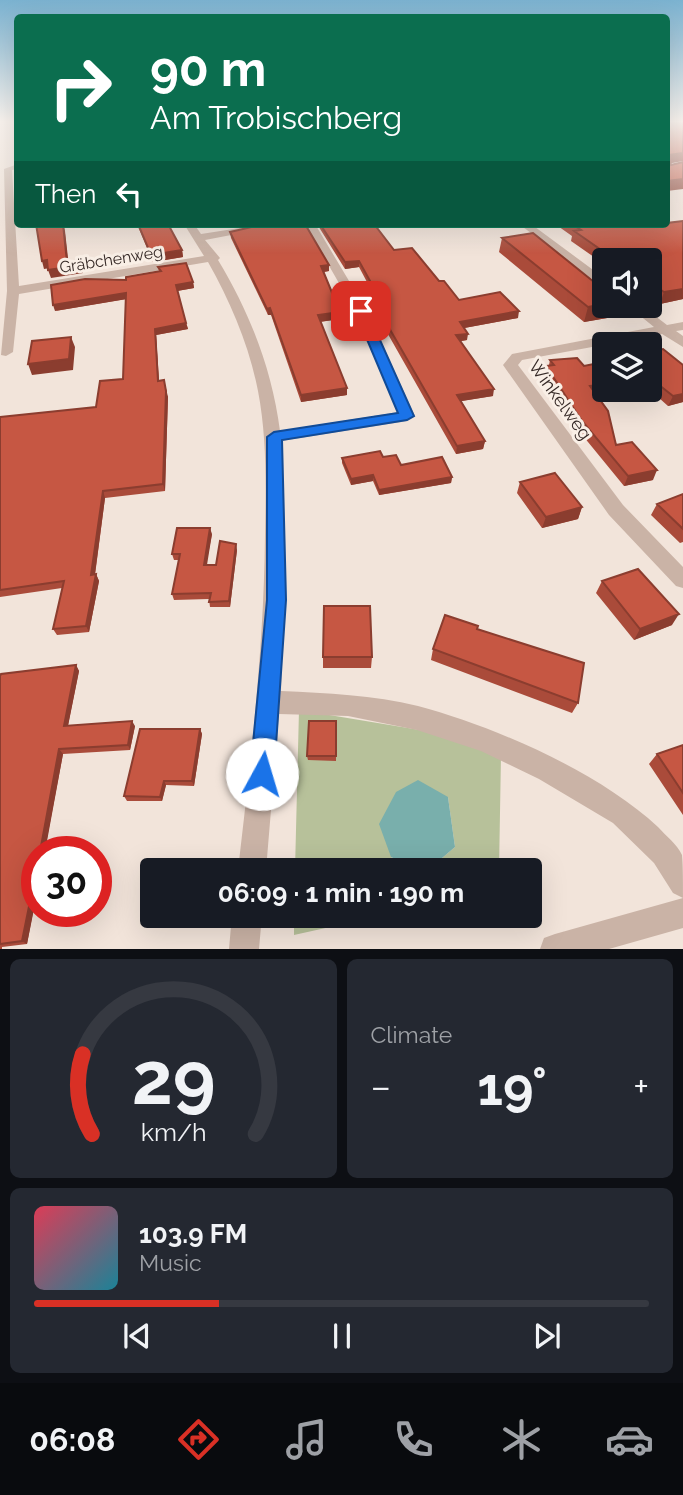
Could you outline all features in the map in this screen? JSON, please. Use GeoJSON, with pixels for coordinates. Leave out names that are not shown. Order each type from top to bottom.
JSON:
{"type":"FeatureCollection","features":[{"type":"Feature","properties":{"kind":"street"},"geometry":{"type":"LineString","coordinates":[[6,352],[13,291],[8,169],[14,167]]}},
{"type":"Feature","properties":{"kind":"street"},"geometry":{"type":"LineString","coordinates":[[192,228],[214,258],[243,318],[254,350],[274,437],[277,600],[253,858]]}},
{"type":"Feature","properties":{"kind":"street"},"geometry":{"type":"LineString","coordinates":[[199,238],[260,228]]}},
{"type":"Feature","properties":{"kind":"street"},"geometry":{"type":"LineString","coordinates":[[274,437],[407,416],[361,311],[312,228]]}},
{"type":"Feature","properties":{"kind":"street"},"geometry":{"type":"LineString","coordinates":[[529,228],[592,275]]}},
{"type":"Feature","properties":{"kind":"street","name":"Gräbchenweg"},"geometry":{"type":"LineString","coordinates":[[13,291],[214,258]]}},
{"type":"Feature","properties":{"kind":"street"},"geometry":{"type":"LineString","coordinates":[[650,318],[683,343]]}},
{"type":"Feature","properties":{"kind":"street"},"geometry":{"type":"LineString","coordinates":[[665,329],[683,326]]}},
{"type":"Feature","properties":{"kind":"street","name":"Winkelweg"},"geometry":{"type":"LineString","coordinates":[[665,329],[517,357],[510,365],[616,510],[683,580]]}},
{"type":"Feature","properties":{"kind":"street"},"geometry":{"type":"LineString","coordinates":[[269,702],[348,705],[417,718],[485,740],[623,813],[664,853],[683,883]]}},
{"type":"Feature","properties":{"kind":"street"},"geometry":{"type":"LineString","coordinates":[[555,949],[683,913]]}},
{"type":"Feature","properties":{"kind":"street"},"geometry":{"type":"LineString","coordinates":[[244,949],[246,928]]}},
{"type":"Feature","properties":{"kind":"green space"},"geometry":{"type":"Polygon","coordinates":[[[299,710],[420,730],[501,755],[499,858],[442,858],[455,847],[448,797],[391,857],[393,858],[295,858],[299,710]]]}},
{"type":"Feature","properties":{"kind":"green space"},"geometry":{"type":"Polygon","coordinates":[[[294,928],[326,928],[294,935],[294,928]]]}},
{"type":"Feature","properties":{"kind":"water"},"geometry":{"type":"Polygon","coordinates":[[[418,780],[448,797],[455,847],[442,858],[391,857],[379,824],[396,792],[418,780]]]}},
{"type":"Feature","properties":{"kind":"building"},"geometry":{"type":"Polygon","coordinates":[[[670,165],[683,165],[683,179],[670,181],[670,165]]]}},
{"type":"Feature","properties":{"kind":"building"},"geometry":{"type":"Polygon","coordinates":[[[683,221],[683,289],[664,292],[662,248],[598,248],[574,231],[581,230],[578,228],[670,228],[670,223],[683,221]]]}},
{"type":"Feature","properties":{"kind":"building"},"geometry":{"type":"Polygon","coordinates":[[[37,228],[63,228],[67,262],[80,260],[81,265],[48,270],[47,260],[42,261],[37,228]]]}},
{"type":"Feature","properties":{"kind":"building"},"geometry":{"type":"Polygon","coordinates":[[[140,228],[170,228],[182,250],[151,255],[140,228]]]}},
{"type":"Feature","properties":{"kind":"building"},"geometry":{"type":"Polygon","coordinates":[[[248,228],[307,228],[329,265],[321,266],[340,312],[318,315],[347,388],[301,395],[270,308],[267,309],[230,232],[248,228]]]}},
{"type":"Feature","properties":{"kind":"building"},"geometry":{"type":"Polygon","coordinates":[[[323,228],[377,228],[394,250],[412,248],[459,300],[500,292],[519,311],[460,322],[468,334],[456,335],[494,389],[457,395],[485,441],[457,446],[373,300],[380,299],[359,261],[345,262],[323,228]]]}},
{"type":"Feature","properties":{"kind":"building"},"geometry":{"type":"Polygon","coordinates":[[[533,233],[592,280],[592,306],[588,307],[502,238],[533,233]]]}},
{"type":"Feature","properties":{"kind":"building"},"geometry":{"type":"Polygon","coordinates":[[[186,263],[193,282],[176,285],[186,323],[155,329],[158,381],[164,380],[166,391],[163,484],[103,491],[91,575],[96,574],[86,626],[53,629],[64,581],[0,590],[0,417],[96,407],[100,381],[123,379],[126,293],[53,305],[51,285],[85,279],[126,280],[126,277],[161,271],[158,267],[186,263]]]}},
{"type":"Feature","properties":{"kind":"building"},"geometry":{"type":"Polygon","coordinates":[[[71,337],[69,359],[28,364],[32,341],[71,337]]]}},
{"type":"Feature","properties":{"kind":"building"},"geometry":{"type":"Polygon","coordinates":[[[662,349],[683,365],[683,394],[673,396],[662,387],[662,349]]]}},
{"type":"Feature","properties":{"kind":"building"},"geometry":{"type":"Polygon","coordinates":[[[577,358],[584,366],[592,364],[592,402],[602,402],[608,411],[616,445],[632,442],[657,470],[628,476],[582,421],[546,366],[554,365],[550,360],[577,358]]]}},
{"type":"Feature","properties":{"kind":"building"},"geometry":{"type":"Polygon","coordinates":[[[380,451],[383,457],[396,455],[401,465],[442,457],[452,477],[379,490],[373,475],[351,479],[342,458],[380,451]]]}},
{"type":"Feature","properties":{"kind":"building"},"geometry":{"type":"Polygon","coordinates":[[[555,473],[582,507],[546,517],[520,482],[555,473]]]}},
{"type":"Feature","properties":{"kind":"building"},"geometry":{"type":"Polygon","coordinates":[[[683,494],[683,529],[657,504],[683,494]]]}},
{"type":"Feature","properties":{"kind":"building"},"geometry":{"type":"Polygon","coordinates":[[[177,528],[210,528],[204,565],[216,565],[220,541],[236,544],[229,601],[209,602],[211,593],[172,594],[180,554],[172,554],[177,528]]]}},
{"type":"Feature","properties":{"kind":"building"},"geometry":{"type":"Polygon","coordinates":[[[638,569],[679,614],[640,629],[602,581],[638,569]]]}},
{"type":"Feature","properties":{"kind":"building"},"geometry":{"type":"Polygon","coordinates":[[[324,606],[370,606],[372,657],[323,657],[324,606]]]}},
{"type":"Feature","properties":{"kind":"building"},"geometry":{"type":"Polygon","coordinates":[[[445,615],[478,626],[477,629],[584,663],[578,703],[433,649],[445,615]]]}},
{"type":"Feature","properties":{"kind":"building"},"geometry":{"type":"Polygon","coordinates":[[[76,665],[64,726],[132,721],[128,745],[59,749],[43,836],[21,836],[21,927],[25,927],[22,941],[0,944],[0,676],[76,665]]]}},
{"type":"Feature","properties":{"kind":"building"},"geometry":{"type":"Polygon","coordinates":[[[309,721],[336,721],[336,756],[307,756],[309,721]]]}},
{"type":"Feature","properties":{"kind":"building"},"geometry":{"type":"Polygon","coordinates":[[[140,729],[200,729],[192,781],[164,781],[160,797],[124,796],[140,729]]]}},
{"type":"Feature","properties":{"kind":"building"},"geometry":{"type":"Polygon","coordinates":[[[683,745],[683,793],[657,754],[683,745]]]}},
{"type":"Feature","properties":{"kind":"route"},"geometry":{"type":"LineString","coordinates":[[262,774],[277,600],[274,437],[407,416],[361,311]]}}]}
